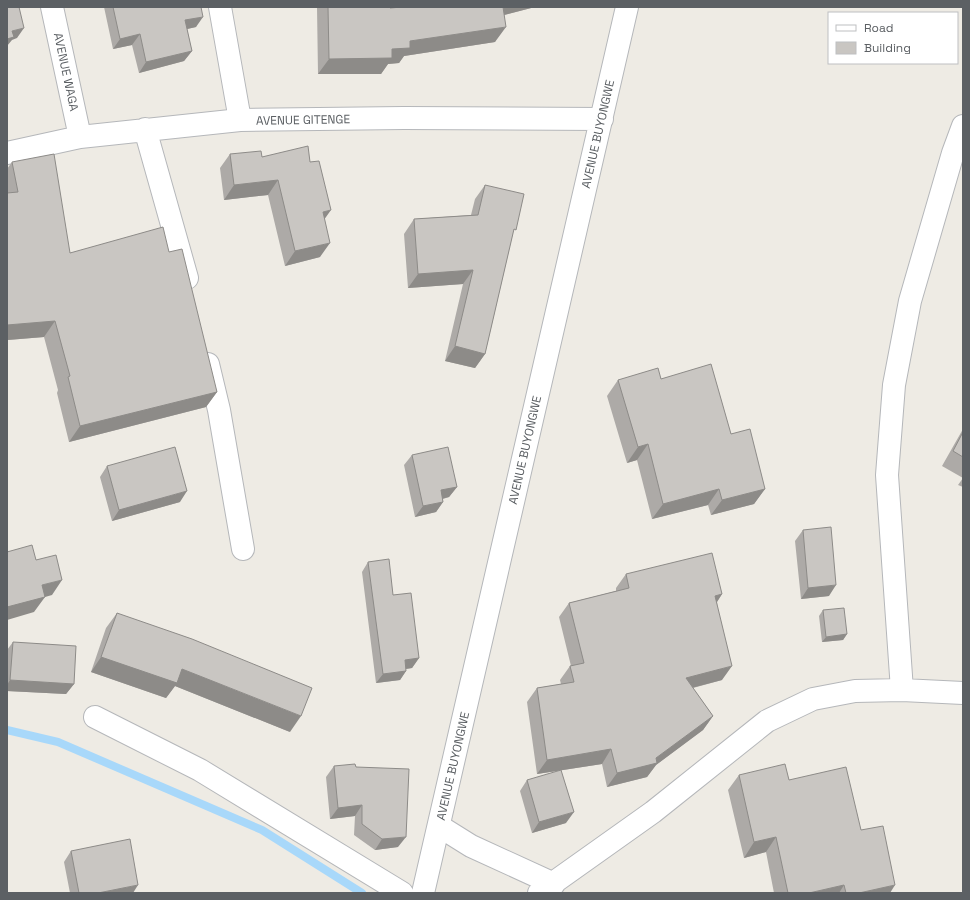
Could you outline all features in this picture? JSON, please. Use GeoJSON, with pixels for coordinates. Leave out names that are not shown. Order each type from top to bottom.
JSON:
{"type":"FeatureCollection","features":[{"type":"Feature","properties":{"kind":"street","name":"AVENUE WAGA"},"geometry":{"type":"LineString","coordinates":[[52,7],[80,137]]}},
{"type":"Feature","properties":{"kind":"street"},"geometry":{"type":"LineString","coordinates":[[220,7],[240,120]]}},
{"type":"Feature","properties":{"kind":"street","name":"AVENUE BUYONGWE"},"geometry":{"type":"LineString","coordinates":[[423,893],[627,7]]}},
{"type":"Feature","properties":{"kind":"street","name":"AVENUE GITENGE"},"geometry":{"type":"LineString","coordinates":[[7,153],[80,137],[240,120],[404,118],[602,119]]}},
{"type":"Feature","properties":{"kind":"street"},"geometry":{"type":"LineString","coordinates":[[902,690],[887,474],[894,385],[910,301],[953,153],[963,126]]}},
{"type":"Feature","properties":{"kind":"street"},"geometry":{"type":"LineString","coordinates":[[145,129],[192,298]]}},
{"type":"Feature","properties":{"kind":"street"},"geometry":{"type":"LineString","coordinates":[[203,343],[219,410],[243,549]]}},
{"type":"Feature","properties":{"kind":"street"},"geometry":{"type":"LineString","coordinates":[[439,826],[547,889],[653,812],[767,721],[813,699],[855,691],[902,690],[963,693]]}},
{"type":"Feature","properties":{"kind":"street"},"geometry":{"type":"LineString","coordinates":[[94,717],[200,770],[292,828],[402,893]]}},
{"type":"Feature","properties":{"kind":"building"},"geometry":{"type":"Polygon","coordinates":[[[7,7],[19,7],[24,28],[12,31],[14,37],[7,39],[7,7]]]}},
{"type":"Feature","properties":{"kind":"building"},"geometry":{"type":"Polygon","coordinates":[[[113,7],[201,7],[203,17],[185,20],[192,51],[146,62],[140,34],[120,39],[113,7]]]}},
{"type":"Feature","properties":{"kind":"building"},"geometry":{"type":"Polygon","coordinates":[[[328,7],[503,7],[506,27],[410,41],[410,48],[392,49],[392,58],[329,59],[328,7]]]}},
{"type":"Feature","properties":{"kind":"building"},"geometry":{"type":"Polygon","coordinates":[[[308,146],[310,162],[319,161],[331,210],[323,212],[330,243],[295,251],[278,180],[234,185],[230,154],[261,151],[262,157],[308,146]]]}},
{"type":"Feature","properties":{"kind":"building"},"geometry":{"type":"Polygon","coordinates":[[[54,154],[70,253],[163,227],[169,252],[182,249],[217,392],[80,426],[68,377],[70,376],[55,321],[7,325],[7,193],[18,192],[12,162],[54,154]]]}},
{"type":"Feature","properties":{"kind":"building"},"geometry":{"type":"Polygon","coordinates":[[[485,185],[524,194],[516,230],[514,229],[485,354],[455,346],[473,270],[418,274],[414,219],[478,215],[485,185]]]}},
{"type":"Feature","properties":{"kind":"building"},"geometry":{"type":"Polygon","coordinates":[[[711,364],[731,434],[750,429],[765,489],[722,500],[719,489],[663,504],[648,444],[638,447],[618,380],[658,368],[661,379],[711,364]]]}},
{"type":"Feature","properties":{"kind":"building"},"geometry":{"type":"Polygon","coordinates":[[[963,432],[963,457],[953,451],[963,432]]]}},
{"type":"Feature","properties":{"kind":"building"},"geometry":{"type":"Polygon","coordinates":[[[175,447],[187,491],[119,510],[107,466],[175,447]]]}},
{"type":"Feature","properties":{"kind":"building"},"geometry":{"type":"Polygon","coordinates":[[[448,447],[457,487],[441,490],[443,502],[423,506],[412,455],[448,447]]]}},
{"type":"Feature","properties":{"kind":"building"},"geometry":{"type":"Polygon","coordinates":[[[831,527],[836,585],[808,588],[803,530],[831,527]]]}},
{"type":"Feature","properties":{"kind":"building"},"geometry":{"type":"Polygon","coordinates":[[[32,545],[36,560],[56,555],[62,580],[42,585],[45,597],[7,607],[7,552],[32,545]]]}},
{"type":"Feature","properties":{"kind":"building"},"geometry":{"type":"Polygon","coordinates":[[[712,553],[722,594],[715,596],[732,666],[686,678],[713,716],[656,758],[657,763],[617,773],[611,749],[547,760],[537,688],[574,682],[570,666],[584,663],[569,603],[629,588],[626,574],[712,553]]]}},
{"type":"Feature","properties":{"kind":"building"},"geometry":{"type":"Polygon","coordinates":[[[389,559],[393,595],[411,593],[419,658],[405,660],[406,671],[383,674],[368,562],[389,559]]]}},
{"type":"Feature","properties":{"kind":"building"},"geometry":{"type":"Polygon","coordinates":[[[844,608],[847,634],[826,637],[823,610],[844,608]]]}},
{"type":"Feature","properties":{"kind":"building"},"geometry":{"type":"Polygon","coordinates":[[[117,613],[192,639],[312,688],[301,716],[182,669],[177,683],[101,657],[117,613]]]}},
{"type":"Feature","properties":{"kind":"building"},"geometry":{"type":"Polygon","coordinates":[[[13,642],[76,646],[74,684],[10,680],[13,642]]]}},
{"type":"Feature","properties":{"kind":"building"},"geometry":{"type":"Polygon","coordinates":[[[355,764],[356,767],[409,769],[406,837],[382,839],[362,824],[362,805],[338,808],[334,766],[355,764]]]}},
{"type":"Feature","properties":{"kind":"building"},"geometry":{"type":"Polygon","coordinates":[[[785,764],[789,780],[846,767],[861,830],[883,826],[895,885],[859,893],[846,893],[844,885],[809,893],[788,893],[776,837],[754,842],[739,775],[785,764]]]}},
{"type":"Feature","properties":{"kind":"building"},"geometry":{"type":"Polygon","coordinates":[[[561,770],[574,812],[539,822],[527,780],[561,770]]]}},
{"type":"Feature","properties":{"kind":"building"},"geometry":{"type":"Polygon","coordinates":[[[130,839],[138,885],[98,893],[79,893],[71,851],[130,839]]]}},
{"type":"Feature","properties":{"kind":"waterway"},"geometry":{"type":"LineString","coordinates":[[7,730],[58,742],[262,830],[362,893]]}}]}
